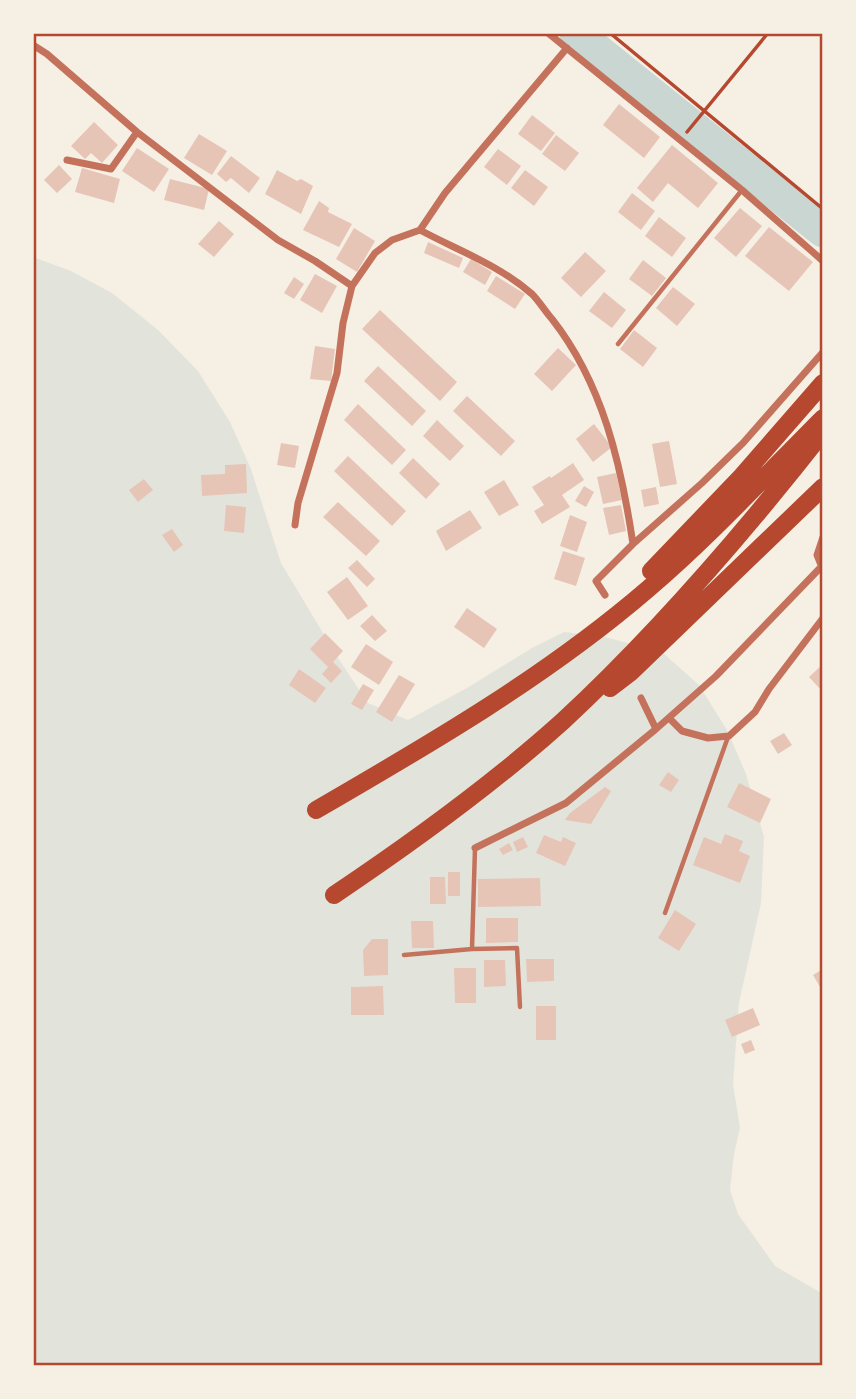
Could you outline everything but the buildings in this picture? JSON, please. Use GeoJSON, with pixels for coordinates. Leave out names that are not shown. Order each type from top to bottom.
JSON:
{"type":"FeatureCollection","features":[{"type":"Feature","properties":{"kind":"highway"},"geometry":{"type":"LineString","coordinates":[[749,481],[823,383]]}},
{"type":"Feature","properties":{"kind":"highway"},"geometry":{"type":"LineString","coordinates":[[316,810],[475,715],[578,643],[667,555],[823,418]]}},
{"type":"Feature","properties":{"kind":"highway"},"geometry":{"type":"LineString","coordinates":[[561,722],[634,652],[770,500],[823,432]]}},
{"type":"Feature","properties":{"kind":"highway"},"geometry":{"type":"LineString","coordinates":[[334,895],[398,852],[561,722],[631,672],[792,519],[823,486]]}},
{"type":"Feature","properties":{"kind":"street"},"geometry":{"type":"LineString","coordinates":[[548,33],[742,190],[823,261]]}},
{"type":"Feature","properties":{"kind":"street"},"geometry":{"type":"LineString","coordinates":[[33,45],[137,132],[278,240],[352,286]]}},
{"type":"Feature","properties":{"kind":"street"},"geometry":{"type":"LineString","coordinates":[[295,525],[298,503],[337,373],[343,323],[352,286],[375,253],[392,240],[420,230],[445,194],[567,48]]}},
{"type":"Feature","properties":{"kind":"street"},"geometry":{"type":"LineString","coordinates":[[66,160],[111,169],[137,132]]}},
{"type":"Feature","properties":{"kind":"street"},"geometry":{"type":"LineString","coordinates":[[420,230],[491,265],[533,295],[562,332],[591,381],[608,427],[619,466],[633,544]]}},
{"type":"Feature","properties":{"kind":"street"},"geometry":{"type":"LineString","coordinates":[[605,595],[596,581],[743,443],[823,352]]}},
{"type":"Feature","properties":{"kind":"street"},"geometry":{"type":"LineString","coordinates":[[475,848],[566,803],[716,676],[822,569],[817,555],[823,537]]}},
{"type":"Feature","properties":{"kind":"street"},"geometry":{"type":"LineString","coordinates":[[668,718],[682,731],[708,738],[729,736],[755,712],[769,689],[823,618]]}},
{"type":"Feature","properties":{"kind":"street"},"geometry":{"type":"LineString","coordinates":[[642,698],[656,729]]}},
{"type":"Feature","properties":{"kind":"lane"},"geometry":{"type":"LineString","coordinates":[[618,344],[742,190]]}},
{"type":"Feature","properties":{"kind":"lane"},"geometry":{"type":"LineString","coordinates":[[665,913],[729,736]]}},
{"type":"Feature","properties":{"kind":"lane"},"geometry":{"type":"LineString","coordinates":[[472,949],[475,848]]}},
{"type":"Feature","properties":{"kind":"lane"},"geometry":{"type":"LineString","coordinates":[[404,955],[517,948],[520,1007]]}},
{"type":"Feature","properties":{"kind":"path"},"geometry":{"type":"LineString","coordinates":[[610,33],[823,209]]}},
{"type":"Feature","properties":{"kind":"path"},"geometry":{"type":"LineString","coordinates":[[680,141],[768,33]]}},
{"type":"Feature","properties":{"kind":"shaded area"},"geometry":{"type":"Polygon","coordinates":[[[33,257],[71,271],[112,293],[158,330],[198,371],[230,422],[251,469],[281,563],[368,703],[408,720],[564,632],[605,637],[662,652],[699,685],[727,730],[746,774],[764,837],[761,903],[739,1003],[733,1084],[740,1128],[730,1190],[738,1214],[775,1266],[823,1294],[823,1366],[33,1366],[33,257]]]}},
{"type":"Feature","properties":{"kind":"waterway"},"geometry":{"type":"LineString","coordinates":[[576,33],[823,231]]}}]}
